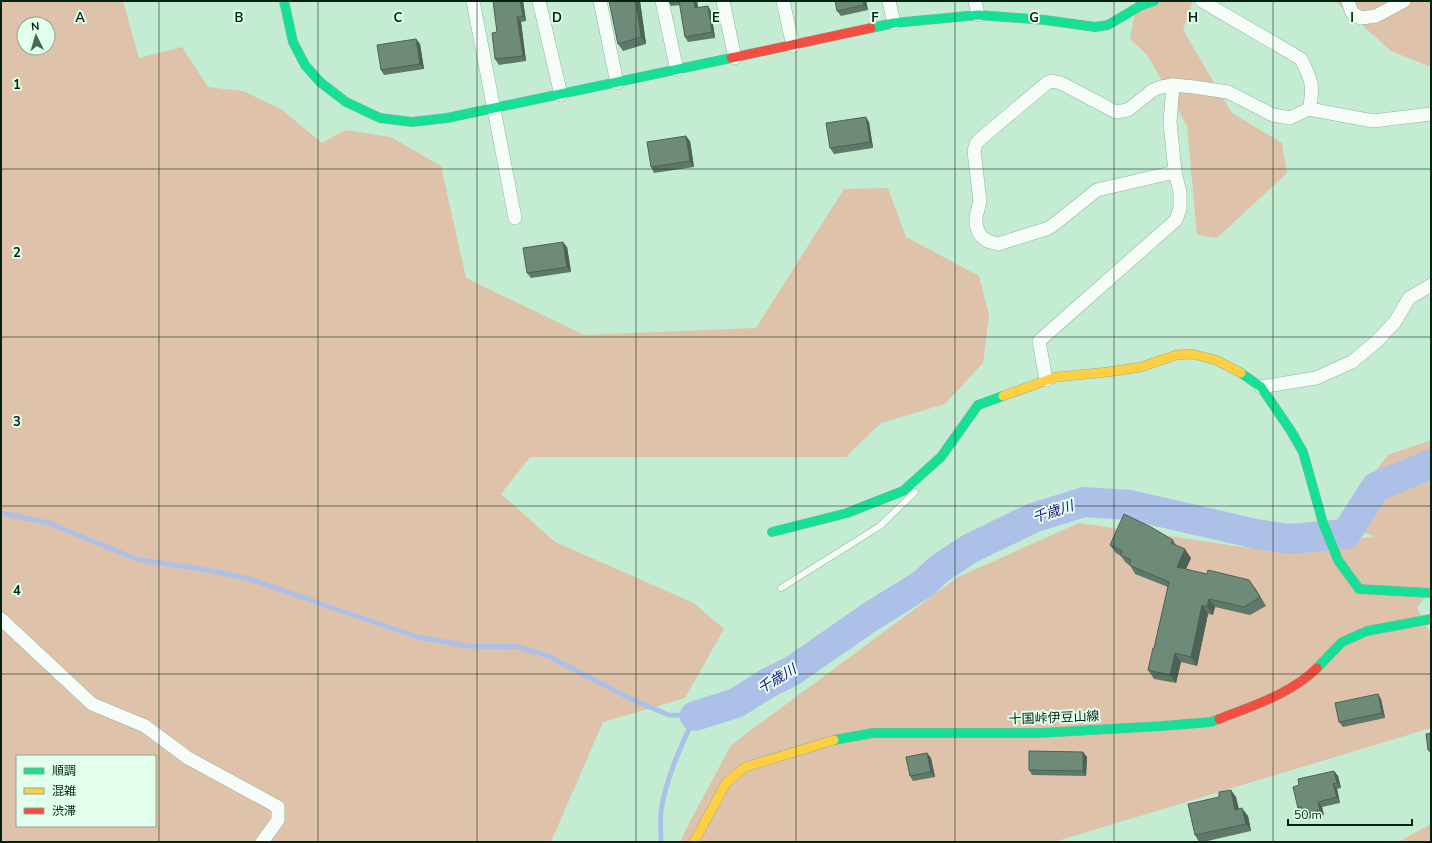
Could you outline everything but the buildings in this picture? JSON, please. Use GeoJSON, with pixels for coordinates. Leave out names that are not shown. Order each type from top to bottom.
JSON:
{"type":"FeatureCollection","features":[{"type":"Feature","properties":{"kind":"street"},"geometry":{"type":"LineString","coordinates":[[284,1],[293,42],[305,65],[320,82],[346,102],[380,118],[412,122],[447,118],[493,109],[793,46],[894,23],[978,16],[1045,20],[1095,27],[1108,25],[1140,6],[1154,1]]}},
{"type":"Feature","properties":{"kind":"street"},"geometry":{"type":"LineString","coordinates":[[473,1],[515,218]]}},
{"type":"Feature","properties":{"kind":"street"},"geometry":{"type":"LineString","coordinates":[[539,1],[560,95]]}},
{"type":"Feature","properties":{"kind":"street"},"geometry":{"type":"LineString","coordinates":[[600,1],[617,83]]}},
{"type":"Feature","properties":{"kind":"street"},"geometry":{"type":"LineString","coordinates":[[662,1],[678,70]]}},
{"type":"Feature","properties":{"kind":"street"},"geometry":{"type":"LineString","coordinates":[[723,1],[735,58]]}},
{"type":"Feature","properties":{"kind":"street"},"geometry":{"type":"LineString","coordinates":[[783,1],[793,46]]}},
{"type":"Feature","properties":{"kind":"street"},"geometry":{"type":"LineString","coordinates":[[889,1],[894,23]]}},
{"type":"Feature","properties":{"kind":"street"},"geometry":{"type":"LineString","coordinates":[[975,1],[978,16]]}},
{"type":"Feature","properties":{"kind":"street"},"geometry":{"type":"LineString","coordinates":[[1202,1],[1301,59],[1308,72],[1313,91],[1309,109]]}},
{"type":"Feature","properties":{"kind":"street"},"geometry":{"type":"LineString","coordinates":[[1348,1],[1352,13],[1361,18],[1376,16],[1404,1]]}},
{"type":"Feature","properties":{"kind":"street"},"geometry":{"type":"LineString","coordinates":[[1175,172],[1097,190],[1046,229],[1006,242],[998,244],[987,241],[978,231],[976,217],[980,201],[974,151],[976,144],[1051,81],[1061,83],[1116,112],[1128,110],[1152,90],[1173,85],[1228,92],[1273,115],[1290,118],[1309,109],[1373,121],[1431,114]]}},
{"type":"Feature","properties":{"kind":"street"},"geometry":{"type":"LineString","coordinates":[[1046,380],[1039,342],[1176,220],[1180,209],[1180,192],[1175,172],[1170,122],[1173,85]]}},
{"type":"Feature","properties":{"kind":"street"},"geometry":{"type":"LineString","coordinates":[[1261,387],[1316,378],[1352,362],[1377,341],[1395,322],[1409,298],[1431,285]]}},
{"type":"Feature","properties":{"kind":"street"},"geometry":{"type":"LineString","coordinates":[[772,532],[847,513],[904,491],[941,457],[978,405],[1056,377],[1141,367],[1176,355],[1192,354],[1216,360],[1240,373],[1261,387],[1291,431],[1303,452],[1323,523],[1338,560],[1359,589],[1431,592]]}},
{"type":"Feature","properties":{"kind":"street"},"geometry":{"type":"LineString","coordinates":[[1,619],[92,704],[145,726],[188,758],[278,807],[278,820],[262,842]]}},
{"type":"Feature","properties":{"kind":"street","name":"十国峠伊豆山線"},"geometry":{"type":"LineString","coordinates":[[694,842],[726,783],[745,767],[827,741],[873,734],[1040,733],[1210,722],[1271,698],[1307,678],[1342,642],[1367,631],[1431,619]]}},
{"type":"Feature","properties":{"kind":"lane"},"geometry":{"type":"LineString","coordinates":[[931,476],[933,465]]}},
{"type":"Feature","properties":{"kind":"lane"},"geometry":{"type":"LineString","coordinates":[[781,588],[880,526],[920,487]]}},
{"type":"Feature","properties":{"kind":"shaded area"},"geometry":{"type":"Polygon","coordinates":[[[1,1],[123,1],[139,58],[182,47],[208,87],[243,91],[281,109],[322,143],[345,130],[391,137],[441,166],[466,278],[584,335],[756,328],[844,189],[888,188],[906,237],[979,276],[989,315],[983,363],[945,404],[881,423],[846,457],[530,457],[501,494],[555,542],[694,603],[724,629],[685,698],[603,722],[551,842],[1,842],[1,1]]]}},
{"type":"Feature","properties":{"kind":"shaded area"},"geometry":{"type":"Polygon","coordinates":[[[1137,1],[1193,1],[1183,30],[1232,113],[1282,143],[1287,173],[1217,238],[1197,235],[1187,126],[1148,56],[1130,39],[1137,1]]]}},
{"type":"Feature","properties":{"kind":"shaded area"},"geometry":{"type":"Polygon","coordinates":[[[1335,1],[1431,1],[1431,67],[1391,51],[1335,1]]]}},
{"type":"Feature","properties":{"kind":"shaded area"},"geometry":{"type":"Polygon","coordinates":[[[1431,440],[1431,590],[1417,607],[1431,635],[1431,728],[1054,842],[681,842],[685,831],[731,745],[958,577],[1079,523],[1257,549],[1374,537],[1338,520],[1388,455],[1431,440]]]}},
{"type":"Feature","properties":{"kind":"shaded area"},"geometry":{"type":"Polygon","coordinates":[[[1431,824],[1431,842],[1398,842],[1431,824]]]}},
{"type":"Feature","properties":{"kind":"waterway","name":"千歳川"},"geometry":{"type":"LineString","coordinates":[[695,716],[736,703],[768,683],[792,671],[870,617],[923,584],[939,569],[969,549],[1033,518],[1084,502],[1130,505],[1256,534],[1290,539],[1346,534],[1376,487],[1431,464]]}},
{"type":"Feature","properties":{"kind":"waterway"},"geometry":{"type":"LineString","coordinates":[[1,513],[49,523],[136,559],[218,572],[249,579],[417,637],[468,646],[519,647],[548,656],[633,700],[669,715],[695,716],[679,751],[666,786],[661,811],[661,842]]}},
{"type":"Feature","properties":{"kind":"traffic: fast"},"geometry":{"type":"LineString","coordinates":[[284,1],[293,42],[305,65],[320,82],[346,102],[380,118],[412,122],[447,118],[731,58]]}},
{"type":"Feature","properties":{"kind":"traffic: fast"},"geometry":{"type":"LineString","coordinates":[[871,28],[894,23],[978,15],[1045,20],[1095,27],[1108,25],[1140,6],[1154,1]]}},
{"type":"Feature","properties":{"kind":"traffic: fast"},"geometry":{"type":"LineString","coordinates":[[1241,373],[1261,387],[1291,431],[1303,452],[1323,523],[1338,560],[1359,589],[1431,593]]}},
{"type":"Feature","properties":{"kind":"traffic: fast"},"geometry":{"type":"LineString","coordinates":[[772,532],[847,513],[903,491],[941,457],[978,405],[1003,396]]}},
{"type":"Feature","properties":{"kind":"traffic: fast"},"geometry":{"type":"LineString","coordinates":[[1317,668],[1342,642],[1367,631],[1431,619]]}},
{"type":"Feature","properties":{"kind":"traffic: fast"},"geometry":{"type":"LineString","coordinates":[[834,740],[873,733],[1040,733],[1162,726],[1211,722],[1219,719]]}},
{"type":"Feature","properties":{"kind":"traffic: slow"},"geometry":{"type":"LineString","coordinates":[[1003,396],[1056,377],[1141,367],[1176,355],[1192,354],[1216,360],[1241,373]]}},
{"type":"Feature","properties":{"kind":"traffic: slow"},"geometry":{"type":"LineString","coordinates":[[694,842],[726,783],[745,767],[834,740]]}},
{"type":"Feature","properties":{"kind":"traffic: jam"},"geometry":{"type":"LineString","coordinates":[[731,58],[871,28]]}},
{"type":"Feature","properties":{"kind":"traffic: jam"},"geometry":{"type":"LineString","coordinates":[[1219,719],[1258,704],[1283,692],[1307,677],[1317,668]]}}]}
